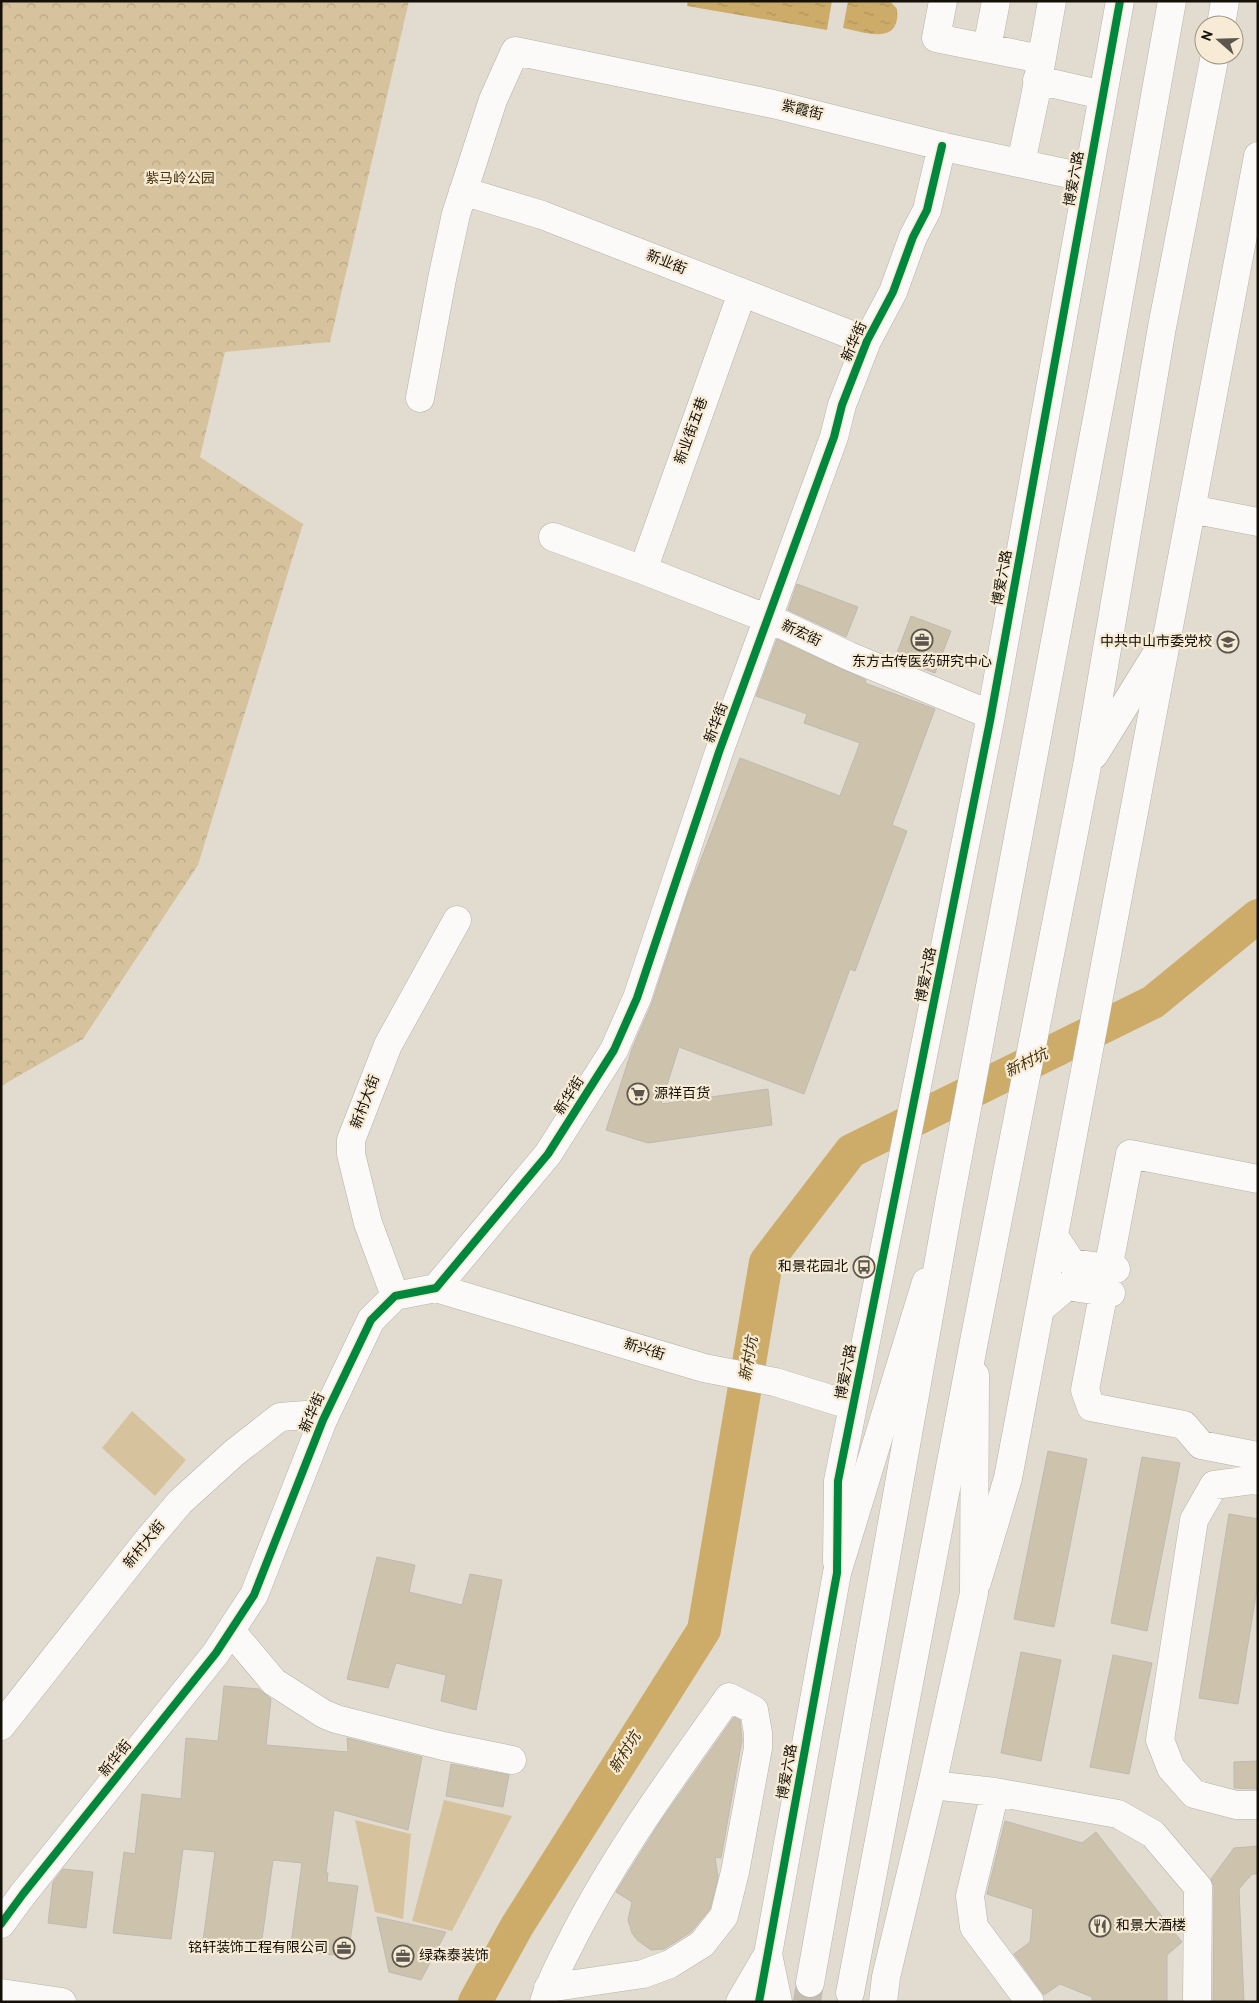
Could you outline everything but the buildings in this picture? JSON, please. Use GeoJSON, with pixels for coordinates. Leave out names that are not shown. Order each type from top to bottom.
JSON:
{"type":"FeatureCollection","features":[{"type":"Feature","properties":{"kind":"main road"},"geometry":{"type":"LineString","coordinates":[[943,1],[936,38],[987,48],[1103,95]]}},
{"type":"Feature","properties":{"kind":"main road"},"geometry":{"type":"LineString","coordinates":[[987,48],[996,1]]}},
{"type":"Feature","properties":{"kind":"main road"},"geometry":{"type":"LineString","coordinates":[[1021,163],[1052,1]]}},
{"type":"Feature","properties":{"kind":"main road","name":"博爱六路"},"geometry":{"type":"LineString","coordinates":[[768,1954],[837,1573],[838,1481],[991,715],[1120,1]]}},
{"type":"Feature","properties":{"kind":"main road"},"geometry":{"type":"LineString","coordinates":[[810,1983],[949,1204],[1105,376],[1172,1]]}},
{"type":"Feature","properties":{"kind":"main road"},"geometry":{"type":"LineString","coordinates":[[1223,15],[1225,1]]}},
{"type":"Feature","properties":{"kind":"main road","name":"紫霞街"},"geometry":{"type":"LineString","coordinates":[[463,191],[494,100],[515,51],[773,104],[942,146],[1088,178]]}},
{"type":"Feature","properties":{"kind":"main road"},"geometry":{"type":"LineString","coordinates":[[850,1993],[975,1336],[1087,766],[1162,328],[1213,65]]}},
{"type":"Feature","properties":{"kind":"main road","name":"新华街"},"geometry":{"type":"LineString","coordinates":[[436,1288],[548,1154],[614,1050],[636,998],[719,752],[831,446],[842,405],[867,341],[893,292],[913,237],[927,210],[942,146]]}},
{"type":"Feature","properties":{"kind":"main road"},"geometry":{"type":"LineString","coordinates":[[875,2002],[885,1989],[974,1593],[1008,1478],[1191,509],[1255,181],[1258,156]]}},
{"type":"Feature","properties":{"kind":"main road"},"geometry":{"type":"LineString","coordinates":[[420,398],[442,279],[463,191]]}},
{"type":"Feature","properties":{"kind":"main road","name":"新业街"},"geometry":{"type":"LineString","coordinates":[[463,191],[542,215],[867,341]]}},
{"type":"Feature","properties":{"kind":"main road","name":"新业街五巷"},"geometry":{"type":"LineString","coordinates":[[643,570],[742,293]]}},
{"type":"Feature","properties":{"kind":"main road"},"geometry":{"type":"LineString","coordinates":[[1191,509],[1258,522]]}},
{"type":"Feature","properties":{"kind":"main road","name":"新宏街"},"geometry":{"type":"LineString","coordinates":[[553,537],[768,619],[849,656],[991,715]]}},
{"type":"Feature","properties":{"kind":"main road"},"geometry":{"type":"LineString","coordinates":[[1087,766],[1167,637]]}},
{"type":"Feature","properties":{"kind":"main road","name":"新村大街"},"geometry":{"type":"LineString","coordinates":[[395,1296],[368,1223],[351,1154],[351,1140],[388,1044],[457,920]]}},
{"type":"Feature","properties":{"kind":"main road"},"geometry":{"type":"LineString","coordinates":[[1258,1179],[1130,1154],[1093,1389],[1099,1401],[1186,1419],[1206,1440],[1258,1450]]}},
{"type":"Feature","properties":{"kind":"main road"},"geometry":{"type":"LineString","coordinates":[[1258,1185],[1143,1164],[1135,1169],[1085,1390],[1090,1407],[1184,1425],[1201,1445],[1258,1456]]}},
{"type":"Feature","properties":{"kind":"main road"},"geometry":{"type":"LineString","coordinates":[[837,1573],[949,1204]]}},
{"type":"Feature","properties":{"kind":"main road"},"geometry":{"type":"LineString","coordinates":[[1054,1236],[1072,1263],[1110,1280]]}},
{"type":"Feature","properties":{"kind":"main road"},"geometry":{"type":"LineString","coordinates":[[1040,1309],[1067,1286],[1110,1280]]}},
{"type":"Feature","properties":{"kind":"main road"},"geometry":{"type":"LineString","coordinates":[[395,1296],[436,1288]]}},
{"type":"Feature","properties":{"kind":"main road","name":"新兴街"},"geometry":{"type":"LineString","coordinates":[[436,1288],[704,1368],[775,1382],[853,1406]]}},
{"type":"Feature","properties":{"kind":"main road","name":"新华街"},"geometry":{"type":"LineString","coordinates":[[1,1924],[216,1653],[254,1595],[323,1420],[371,1320],[395,1296]]}},
{"type":"Feature","properties":{"kind":"main road"},"geometry":{"type":"LineString","coordinates":[[974,1593],[975,1336]]}},
{"type":"Feature","properties":{"kind":"main road","name":"新村大街"},"geometry":{"type":"LineString","coordinates":[[1,1726],[180,1502],[234,1453],[280,1417],[306,1415],[323,1420]]}},
{"type":"Feature","properties":{"kind":"main road"},"geometry":{"type":"LineString","coordinates":[[1258,1481],[1252,1480],[1214,1485],[1194,1520],[1160,1740],[1171,1768],[1194,1794],[1236,1805],[1258,1805]]}},
{"type":"Feature","properties":{"kind":"main road"},"geometry":{"type":"LineString","coordinates":[[231,1631],[274,1682],[324,1714],[336,1719],[443,1746],[512,1760]]}},
{"type":"Feature","properties":{"kind":"main road"},"geometry":{"type":"LineString","coordinates":[[730,1697],[754,1710],[758,1733],[758,1748],[735,1872],[724,1916],[702,1944],[670,1964],[643,1974],[546,1995],[606,1878],[656,1799],[730,1697]]}},
{"type":"Feature","properties":{"kind":"main road"},"geometry":{"type":"LineString","coordinates":[[932,1785],[995,1792],[1118,1814],[1153,1834],[1198,1887],[1197,2002]]}},
{"type":"Feature","properties":{"kind":"main road"},"geometry":{"type":"LineString","coordinates":[[995,1792],[970,1896],[974,1927],[1030,2002]]}},
{"type":"Feature","properties":{"kind":"main road"},"geometry":{"type":"LineString","coordinates":[[740,2002],[768,1954]]}},
{"type":"Feature","properties":{"kind":"main road"},"geometry":{"type":"LineString","coordinates":[[768,1954],[778,2002]]}},
{"type":"Feature","properties":{"kind":"main road"},"geometry":{"type":"LineString","coordinates":[[885,1989],[896,2002]]}},
{"type":"Feature","properties":{"kind":"main road"},"geometry":{"type":"LineString","coordinates":[[1,1993],[62,2002]]}},
{"type":"Feature","properties":{"kind":"green space","name":"紫马岭公园"},"geometry":{"type":"Polygon","coordinates":[[[1,1],[409,1],[330,342],[225,352],[200,457],[303,524],[198,865],[83,1039],[1,1086],[1,1]]]}},
{"type":"Feature","properties":{"kind":"green space"},"geometry":{"type":"Polygon","coordinates":[[[132,1411],[186,1460],[155,1496],[102,1448],[132,1411]]]}},
{"type":"Feature","properties":{"kind":"green space"},"geometry":{"type":"Polygon","coordinates":[[[444,1800],[512,1816],[452,1931],[412,1921],[444,1800]]]}},
{"type":"Feature","properties":{"kind":"green space"},"geometry":{"type":"Polygon","coordinates":[[[355,1820],[411,1834],[403,1919],[375,1912],[355,1820]]]}},
{"type":"Feature","properties":{"kind":"water"},"geometry":{"type":"Polygon","coordinates":[[[688,1],[832,1],[827,30],[687,6],[688,1]]]}},
{"type":"Feature","properties":{"kind":"water"},"geometry":{"type":"Polygon","coordinates":[[[848,1],[890,1],[897,9],[897,21],[893,29],[887,33],[870,34],[843,28],[848,1]]]}},
{"type":"Feature","properties":{"kind":"waterway","name":"新村坑"},"geometry":{"type":"LineString","coordinates":[[475,2002],[517,1926],[704,1630],[766,1262],[851,1151],[1153,1002],[1258,916]]}},
{"type":"Feature","properties":{"kind":"tunnel"},"geometry":{"type":"LineString","coordinates":[[807,2002],[810,1983]]}},
{"type":"Feature","properties":{"kind":"cycle path"},"geometry":{"type":"LineString","coordinates":[[759,2002],[837,1573],[838,1481],[990,721],[1120,1]]}},
{"type":"Feature","properties":{"kind":"cycle path"},"geometry":{"type":"LineString","coordinates":[[1,1924],[216,1653],[254,1595],[323,1420],[371,1320],[395,1296],[436,1288],[548,1154],[614,1050],[637,998],[719,752],[834,437],[842,405],[867,341],[893,292],[913,237],[927,210],[942,146]]}},
{"type":"Feature","properties":{"kind":"place","name":"东方古传医药研究中心"},"geometry":{"type":"Point","coordinates":[922,640]}},
{"type":"Feature","properties":{"kind":"place","name":"中共中山市委党校"},"geometry":{"type":"Point","coordinates":[1228,642]}},
{"type":"Feature","properties":{"kind":"place","name":"源祥百货"},"geometry":{"type":"Point","coordinates":[638,1094]}},
{"type":"Feature","properties":{"kind":"place","name":"和景花园北"},"geometry":{"type":"Point","coordinates":[864,1267]}},
{"type":"Feature","properties":{"kind":"place","name":"和景大酒楼"},"geometry":{"type":"Point","coordinates":[1100,1926]}},
{"type":"Feature","properties":{"kind":"place","name":"铭轩装饰工程有限公司"},"geometry":{"type":"Point","coordinates":[344,1948]}},
{"type":"Feature","properties":{"kind":"place","name":"绿森泰装饰"},"geometry":{"type":"Point","coordinates":[403,1956]}}]}
